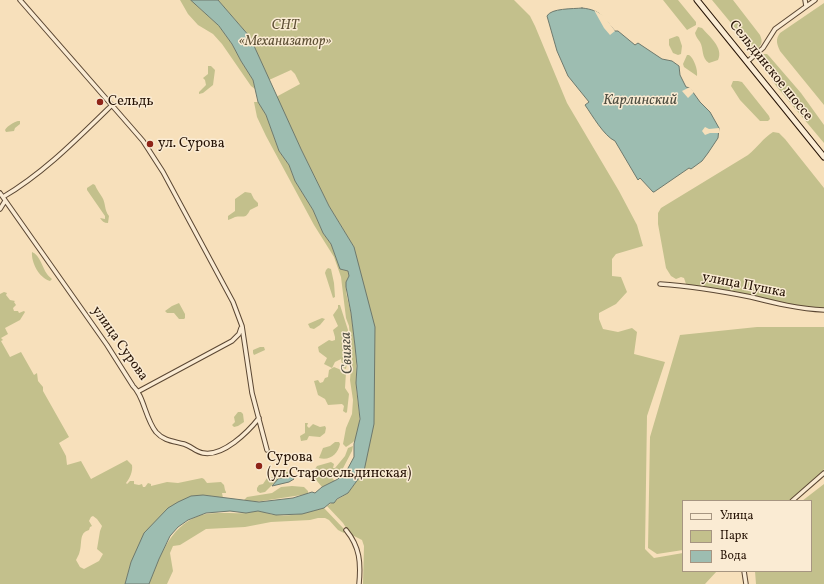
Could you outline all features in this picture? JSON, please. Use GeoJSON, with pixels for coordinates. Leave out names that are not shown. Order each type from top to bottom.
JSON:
{"type":"FeatureCollection","features":[{"type":"Feature","properties":{"kind":"main road","name":"Сельдинское шоссе"},"geometry":{"type":"LineString","coordinates":[[697,0],[824,157]]}},
{"type":"Feature","properties":{"kind":"street"},"geometry":{"type":"LineString","coordinates":[[20,0],[143,141],[163,172],[233,302],[242,326],[252,393],[267,450]]}},
{"type":"Feature","properties":{"kind":"street"},"geometry":{"type":"LineString","coordinates":[[805,0],[806,6]]}},
{"type":"Feature","properties":{"kind":"street"},"geometry":{"type":"LineString","coordinates":[[748,62],[763,48],[775,29],[815,0]]}},
{"type":"Feature","properties":{"kind":"street"},"geometry":{"type":"LineString","coordinates":[[1,195],[16,189],[39,173],[112,106]]}},
{"type":"Feature","properties":{"kind":"street","name":"улица Сурова"},"geometry":{"type":"LineString","coordinates":[[1,195],[107,345],[133,386],[139,391],[147,415],[159,436],[168,441],[187,445],[207,454],[221,450],[234,442],[249,431],[259,418]]}},
{"type":"Feature","properties":{"kind":"street"},"geometry":{"type":"LineString","coordinates":[[0,210],[5,201]]}},
{"type":"Feature","properties":{"kind":"street","name":"улица Пушка"},"geometry":{"type":"LineString","coordinates":[[660,284],[694,287],[776,304],[824,310]]}},
{"type":"Feature","properties":{"kind":"street"},"geometry":{"type":"LineString","coordinates":[[139,391],[232,341],[239,334],[242,326]]}},
{"type":"Feature","properties":{"kind":"street"},"geometry":{"type":"LineString","coordinates":[[793,500],[824,473]]}},
{"type":"Feature","properties":{"kind":"street"},"geometry":{"type":"LineString","coordinates":[[346,530],[358,550],[360,562],[359,584]]}},
{"type":"Feature","properties":{"kind":"street"},"geometry":{"type":"LineString","coordinates":[[744,572],[746,584]]}},
{"type":"Feature","properties":{"kind":"green space"},"geometry":{"type":"Polygon","coordinates":[[[180,0],[191,0],[219,26],[232,44],[253,80],[255,89],[251,86],[222,44],[213,34],[198,25],[188,14],[180,0]]]}},
{"type":"Feature","properties":{"kind":"green space","name":"СНТ «Механизатор»"},"geometry":{"type":"Polygon","coordinates":[[[218,0],[514,0],[530,16],[567,103],[619,191],[637,225],[643,246],[616,254],[612,259],[612,276],[621,277],[627,292],[616,304],[599,313],[599,319],[603,329],[618,332],[632,328],[637,332],[634,354],[665,362],[647,416],[645,549],[654,558],[682,553],[682,572],[716,572],[705,584],[363,584],[364,546],[362,540],[350,534],[343,523],[327,506],[348,493],[364,471],[354,247],[329,206],[276,97],[300,84],[295,74],[291,70],[269,80],[250,37],[218,0]]]}},
{"type":"Feature","properties":{"kind":"green space"},"geometry":{"type":"Polygon","coordinates":[[[663,0],[678,0],[696,22],[696,25],[687,30],[663,0]]]}},
{"type":"Feature","properties":{"kind":"green space"},"geometry":{"type":"Polygon","coordinates":[[[712,0],[733,0],[760,35],[761,45],[756,50],[750,46],[712,0]]]}},
{"type":"Feature","properties":{"kind":"green space"},"geometry":{"type":"Polygon","coordinates":[[[824,3],[824,105],[780,51],[777,38],[780,33],[824,3]]]}},
{"type":"Feature","properties":{"kind":"green space"},"geometry":{"type":"Polygon","coordinates":[[[698,27],[702,28],[715,42],[719,51],[718,60],[709,63],[706,61],[700,42],[695,33],[698,27]]]}},
{"type":"Feature","properties":{"kind":"green space"},"geometry":{"type":"Polygon","coordinates":[[[677,36],[679,37],[682,46],[681,54],[678,55],[673,53],[669,45],[669,39],[677,36]]]}},
{"type":"Feature","properties":{"kind":"green space"},"geometry":{"type":"Polygon","coordinates":[[[762,54],[767,54],[769,56],[801,93],[824,125],[824,143],[777,87],[760,62],[762,54]]]}},
{"type":"Feature","properties":{"kind":"green space"},"geometry":{"type":"Polygon","coordinates":[[[687,55],[689,55],[694,61],[697,76],[684,67],[683,64],[687,55]]]}},
{"type":"Feature","properties":{"kind":"green space"},"geometry":{"type":"Polygon","coordinates":[[[208,66],[211,66],[215,70],[213,85],[203,93],[199,94],[199,92],[206,85],[203,78],[208,74],[208,66]]]}},
{"type":"Feature","properties":{"kind":"green space"},"geometry":{"type":"Polygon","coordinates":[[[733,81],[742,82],[769,116],[770,119],[768,121],[760,121],[740,100],[731,86],[733,81]]]}},
{"type":"Feature","properties":{"kind":"green space"},"geometry":{"type":"Polygon","coordinates":[[[254,102],[258,102],[266,115],[279,151],[289,165],[295,181],[313,210],[323,233],[331,244],[340,269],[348,271],[349,276],[346,290],[355,345],[359,430],[356,439],[346,447],[343,444],[346,428],[352,414],[353,400],[350,380],[352,357],[349,326],[346,318],[341,277],[334,257],[314,225],[266,136],[257,117],[254,102]]]}},
{"type":"Feature","properties":{"kind":"green space"},"geometry":{"type":"Polygon","coordinates":[[[20,121],[20,124],[14,131],[6,132],[5,130],[7,127],[20,121]]]}},
{"type":"Feature","properties":{"kind":"green space"},"geometry":{"type":"Polygon","coordinates":[[[773,132],[779,133],[785,139],[824,188],[824,308],[812,308],[686,284],[684,278],[681,277],[676,279],[671,276],[666,268],[658,224],[658,213],[661,208],[748,155],[773,132]]]}},
{"type":"Feature","properties":{"kind":"green space"},"geometry":{"type":"Polygon","coordinates":[[[93,184],[103,199],[109,216],[108,223],[103,222],[100,218],[105,219],[105,216],[87,190],[87,188],[93,184]]]}},
{"type":"Feature","properties":{"kind":"green space"},"geometry":{"type":"Polygon","coordinates":[[[245,192],[251,193],[258,203],[258,206],[250,210],[245,216],[235,217],[228,220],[228,216],[235,211],[235,199],[245,192]]]}},
{"type":"Feature","properties":{"kind":"green space"},"geometry":{"type":"Polygon","coordinates":[[[32,252],[41,262],[47,275],[52,279],[50,281],[42,277],[36,269],[32,252]]]}},
{"type":"Feature","properties":{"kind":"green space"},"geometry":{"type":"Polygon","coordinates":[[[328,268],[331,269],[334,283],[335,297],[333,298],[325,273],[328,268]]]}},
{"type":"Feature","properties":{"kind":"green space"},"geometry":{"type":"Polygon","coordinates":[[[4,292],[7,293],[6,295],[10,300],[15,301],[14,302],[16,305],[13,308],[14,311],[18,311],[19,313],[25,312],[20,320],[5,328],[8,334],[1,338],[3,340],[1,341],[10,357],[21,352],[34,375],[37,373],[38,381],[43,387],[43,391],[69,437],[59,443],[66,456],[67,465],[81,461],[91,479],[127,460],[132,467],[131,474],[126,483],[127,484],[130,481],[134,481],[134,484],[142,484],[143,487],[145,487],[148,483],[151,484],[151,486],[167,482],[178,483],[202,478],[207,483],[221,482],[224,485],[226,493],[222,493],[223,498],[203,495],[131,562],[125,584],[0,584],[0,294],[4,292]],[[93,516],[91,517],[89,521],[92,526],[82,536],[79,554],[76,560],[80,567],[84,569],[99,561],[103,554],[97,549],[102,526],[93,516]]]}},
{"type":"Feature","properties":{"kind":"green space"},"geometry":{"type":"Polygon","coordinates":[[[179,303],[185,314],[184,319],[179,319],[174,313],[167,313],[165,311],[179,303]]]}},
{"type":"Feature","properties":{"kind":"green space"},"geometry":{"type":"Polygon","coordinates":[[[338,305],[340,305],[348,330],[348,357],[346,369],[343,368],[341,359],[335,362],[332,368],[324,364],[327,358],[319,352],[318,347],[329,340],[335,340],[333,330],[338,326],[333,315],[338,308],[338,305]]]}},
{"type":"Feature","properties":{"kind":"green space"},"geometry":{"type":"Polygon","coordinates":[[[322,318],[325,319],[320,325],[314,329],[310,328],[308,324],[322,318]]]}},
{"type":"Feature","properties":{"kind":"green space"},"geometry":{"type":"Polygon","coordinates":[[[757,327],[824,327],[824,469],[821,474],[789,500],[682,500],[682,550],[657,554],[648,548],[650,437],[680,335],[757,327]]]}},
{"type":"Feature","properties":{"kind":"green space"},"geometry":{"type":"Polygon","coordinates":[[[264,347],[265,350],[254,355],[253,350],[264,347]]]}},
{"type":"Feature","properties":{"kind":"green space"},"geometry":{"type":"Polygon","coordinates":[[[334,367],[346,372],[345,388],[349,394],[346,413],[343,411],[344,406],[342,404],[328,405],[325,399],[318,395],[314,381],[318,380],[320,383],[323,382],[325,378],[328,377],[329,370],[334,367]]]}},
{"type":"Feature","properties":{"kind":"green space"},"geometry":{"type":"Polygon","coordinates":[[[238,412],[243,414],[244,422],[234,427],[232,425],[235,422],[234,417],[238,412]]]}},
{"type":"Feature","properties":{"kind":"green space"},"geometry":{"type":"Polygon","coordinates":[[[305,423],[308,423],[307,426],[309,428],[313,424],[320,427],[325,426],[325,433],[320,437],[309,436],[307,440],[301,441],[300,436],[305,433],[305,423]]]}},
{"type":"Feature","properties":{"kind":"green space"},"geometry":{"type":"Polygon","coordinates":[[[335,442],[339,442],[340,444],[333,456],[323,459],[319,458],[323,448],[330,446],[335,442]]]}},
{"type":"Feature","properties":{"kind":"green space"},"geometry":{"type":"Polygon","coordinates":[[[353,446],[340,474],[334,473],[332,475],[331,477],[335,481],[322,487],[317,481],[312,479],[312,474],[317,466],[331,462],[334,464],[333,468],[335,468],[345,456],[348,448],[353,446]]]}},
{"type":"Feature","properties":{"kind":"green space"},"geometry":{"type":"Polygon","coordinates":[[[284,471],[293,474],[293,477],[281,479],[280,474],[284,471]]]}},
{"type":"Feature","properties":{"kind":"green space"},"geometry":{"type":"Polygon","coordinates":[[[275,477],[278,479],[265,492],[260,493],[257,491],[259,485],[263,484],[267,478],[275,477]]]}},
{"type":"Feature","properties":{"kind":"green space"},"geometry":{"type":"Polygon","coordinates":[[[824,484],[824,584],[756,584],[755,572],[812,572],[812,500],[803,500],[824,484]]]}},
{"type":"Feature","properties":{"kind":"green space"},"geometry":{"type":"Polygon","coordinates":[[[281,487],[304,487],[308,491],[308,494],[255,502],[244,500],[247,497],[272,493],[281,487]]]}},
{"type":"Feature","properties":{"kind":"green space"},"geometry":{"type":"Polygon","coordinates":[[[324,508],[344,529],[344,533],[338,530],[329,520],[325,518],[271,522],[245,527],[206,529],[180,545],[173,546],[170,553],[173,571],[167,584],[149,584],[163,551],[169,541],[184,524],[194,518],[211,513],[246,513],[258,511],[274,515],[288,515],[300,514],[324,508]]]}},
{"type":"Feature","properties":{"kind":"water"},"geometry":{"type":"Polygon","coordinates":[[[191,0],[218,0],[250,37],[301,149],[329,206],[354,247],[375,327],[374,424],[364,471],[348,493],[337,499],[334,503],[330,503],[324,508],[302,514],[276,515],[258,511],[246,513],[230,511],[206,513],[188,520],[178,527],[170,536],[149,584],[125,584],[131,562],[144,533],[168,508],[191,496],[203,495],[259,502],[293,498],[312,492],[315,493],[322,487],[338,479],[347,470],[354,457],[354,444],[360,419],[356,383],[357,366],[355,346],[346,287],[346,282],[349,276],[348,271],[340,269],[331,244],[323,233],[313,210],[295,181],[289,165],[279,151],[266,115],[258,102],[253,80],[232,44],[219,26],[191,0]]]}},
{"type":"Feature","properties":{"kind":"water","name":"Карлинский"},"geometry":{"type":"Polygon","coordinates":[[[582,8],[589,9],[602,15],[615,31],[618,31],[635,45],[638,43],[662,59],[672,61],[679,66],[680,75],[686,87],[690,88],[700,102],[710,112],[719,128],[718,138],[702,161],[654,192],[640,178],[638,180],[615,141],[607,135],[585,105],[589,102],[568,76],[557,51],[547,16],[549,13],[557,10],[582,8]]]}},
{"type":"Feature","properties":{"kind":"water"},"geometry":{"type":"Polygon","coordinates":[[[292,476],[294,479],[289,482],[272,486],[278,479],[292,476]]]}},
{"type":"Feature","properties":{"kind":"pier"},"geometry":{"type":"Polygon","coordinates":[[[594,10],[604,16],[615,31],[610,35],[604,28],[594,10]]]}},
{"type":"Feature","properties":{"kind":"pier"},"geometry":{"type":"Polygon","coordinates":[[[690,87],[694,92],[688,98],[682,91],[690,87]]]}},
{"type":"Feature","properties":{"kind":"pier"},"geometry":{"type":"Polygon","coordinates":[[[705,127],[709,129],[719,128],[720,133],[710,133],[705,135],[702,131],[705,127]]]}},
{"type":"Feature","properties":{"kind":"place","name":"Сельдь"},"geometry":{"type":"Point","coordinates":[100,102]}},
{"type":"Feature","properties":{"kind":"place","name":"ул. Сурова"},"geometry":{"type":"Point","coordinates":[150,144]}},
{"type":"Feature","properties":{"kind":"place","name":"Сурова (ул.Старосельдинская)"},"geometry":{"type":"Point","coordinates":[259,466]}},
{"type":"Feature","properties":{"kind":"water label","name":"Свияга"},"geometry":{"type":"Point","coordinates":[348,353]}}]}
